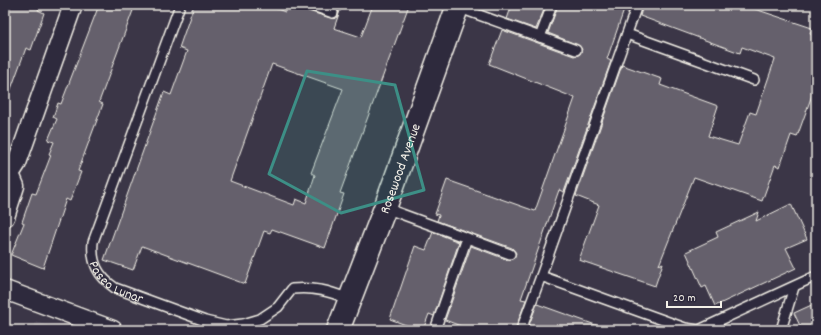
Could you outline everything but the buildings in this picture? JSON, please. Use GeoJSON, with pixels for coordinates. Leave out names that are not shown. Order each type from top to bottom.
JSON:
{"type":"FeatureCollection","features":[{"type":"Feature","properties":{"kind":"main road","name":"Rosewood Avenue"},"geometry":{"type":"LineString","coordinates":[[338,330],[385,208],[457,6]]}},
{"type":"Feature","properties":{"kind":"street"},"geometry":{"type":"LineString","coordinates":[[5,217],[15,186],[7,175],[17,163],[73,5]]}},
{"type":"Feature","properties":{"kind":"street"},"geometry":{"type":"LineString","coordinates":[[5,290],[113,330]]}},
{"type":"Feature","properties":{"kind":"lane","name":"Paseo Lunar"},"geometry":{"type":"LineString","coordinates":[[180,5],[93,242],[92,255],[97,271],[104,281],[114,288],[206,321],[226,326],[243,324],[260,319],[278,307],[292,289],[310,287],[329,291],[349,299]]}},
{"type":"Feature","properties":{"kind":"lane"},"geometry":{"type":"LineString","coordinates":[[310,5],[333,13]]}},
{"type":"Feature","properties":{"kind":"lane"},"geometry":{"type":"LineString","coordinates":[[540,36],[552,5]]}},
{"type":"Feature","properties":{"kind":"lane"},"geometry":{"type":"LineString","coordinates":[[521,330],[637,5]]}},
{"type":"Feature","properties":{"kind":"lane"},"geometry":{"type":"LineString","coordinates":[[457,6],[576,50]]}},
{"type":"Feature","properties":{"kind":"lane"},"geometry":{"type":"LineString","coordinates":[[627,34],[754,80]]}},
{"type":"Feature","properties":{"kind":"lane"},"geometry":{"type":"LineString","coordinates":[[385,208],[510,254]]}},
{"type":"Feature","properties":{"kind":"lane"},"geometry":{"type":"LineString","coordinates":[[436,330],[467,238]]}},
{"type":"Feature","properties":{"kind":"lane"},"geometry":{"type":"LineString","coordinates":[[541,276],[685,329],[699,330],[816,276]]}},
{"type":"Feature","properties":{"kind":"lane"},"geometry":{"type":"LineString","coordinates":[[780,330],[794,286]]}},
{"type":"Feature","properties":{"kind":"highlighted area"},"geometry":{"type":"Polygon","coordinates":[[[307,71],[395,85],[424,190],[341,213],[269,174],[307,71]]]}},
{"type":"Feature","properties":{"kind":"shaded area"},"geometry":{"type":"Polygon","coordinates":[[[36,322],[60,330],[33,330],[36,322]]]}}]}
